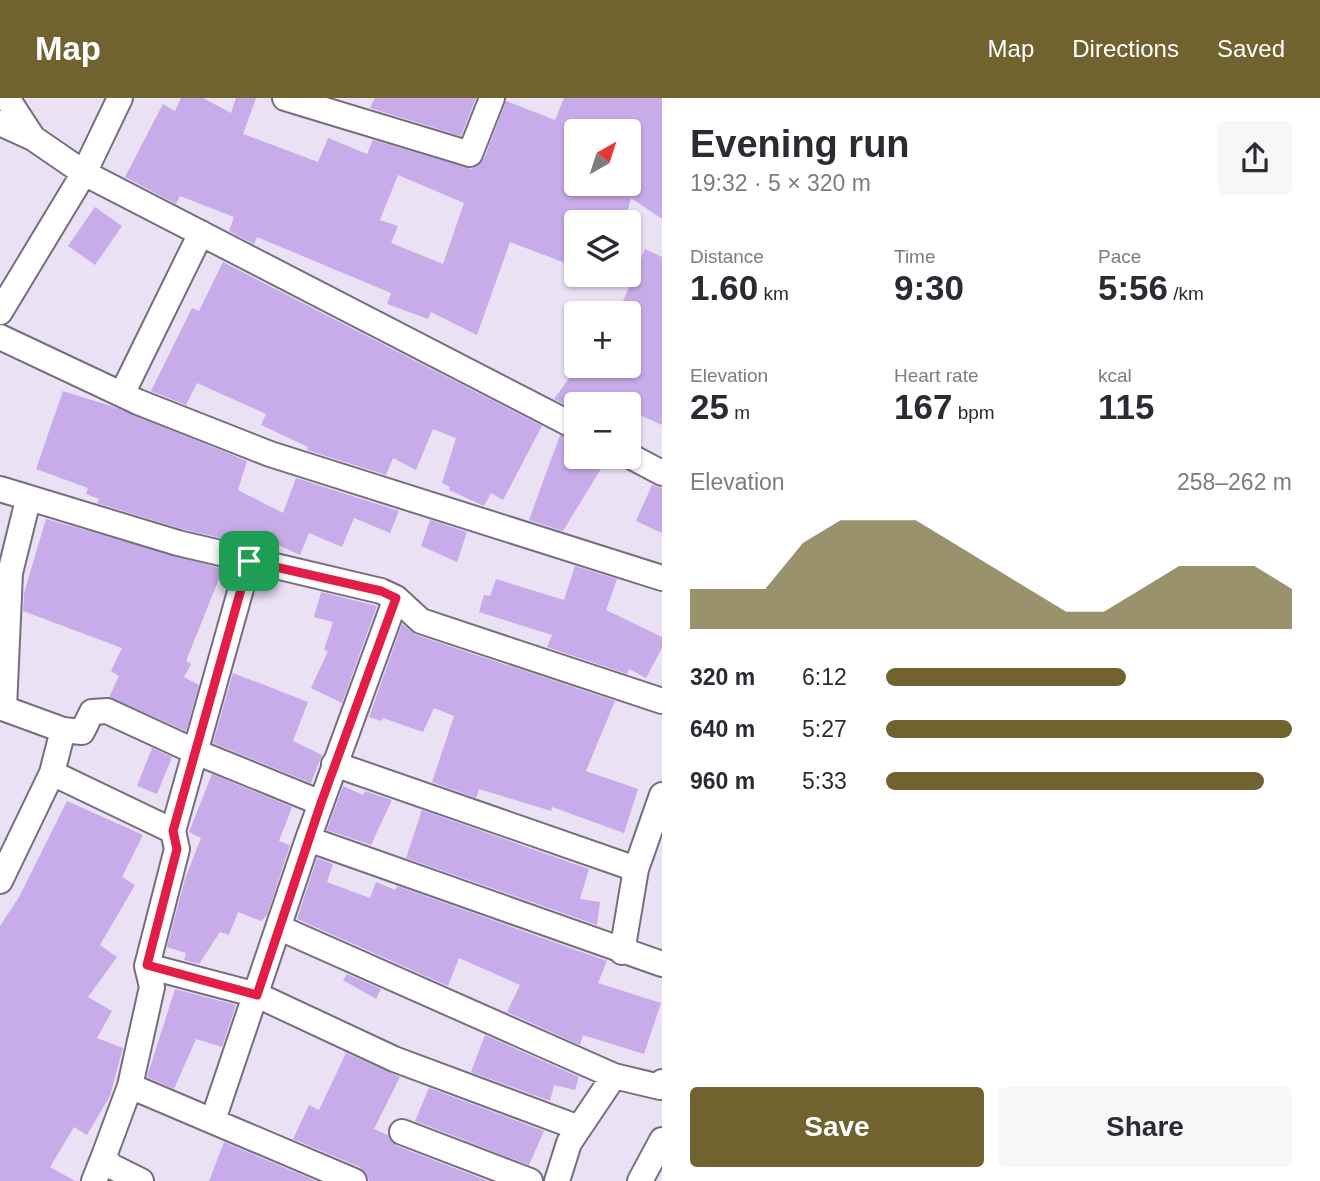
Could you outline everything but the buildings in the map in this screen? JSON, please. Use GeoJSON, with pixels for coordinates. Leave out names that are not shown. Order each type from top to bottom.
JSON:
{"type":"FeatureCollection","features":[{"type":"Feature","properties":{"kind":"street"},"geometry":{"type":"LineString","coordinates":[[7,98],[33,138]]}},
{"type":"Feature","properties":{"kind":"street"},"geometry":{"type":"LineString","coordinates":[[2,305],[84,173],[120,98]]}},
{"type":"Feature","properties":{"kind":"street"},"geometry":{"type":"LineString","coordinates":[[285,98],[470,154],[492,98]]}},
{"type":"Feature","properties":{"kind":"street"},"geometry":{"type":"LineString","coordinates":[[0,123],[33,138],[84,173],[564,421]]}},
{"type":"Feature","properties":{"kind":"street"},"geometry":{"type":"LineString","coordinates":[[0,134],[33,138]]}},
{"type":"Feature","properties":{"kind":"street"},"geometry":{"type":"LineString","coordinates":[[122,394],[201,233]]}},
{"type":"Feature","properties":{"kind":"street"},"geometry":{"type":"LineString","coordinates":[[0,337],[122,394],[270,454],[662,578]]}},
{"type":"Feature","properties":{"kind":"street"},"geometry":{"type":"LineString","coordinates":[[641,462],[662,473]]}},
{"type":"Feature","properties":{"kind":"street"},"geometry":{"type":"LineString","coordinates":[[0,489],[28,500],[249,561],[381,591],[396,598],[421,621],[662,701]]}},
{"type":"Feature","properties":{"kind":"street"},"geometry":{"type":"LineString","coordinates":[[28,500],[10,573],[2,708],[63,730],[82,732],[92,712],[107,711],[196,752],[321,803]]}},
{"type":"Feature","properties":{"kind":"street"},"geometry":{"type":"LineString","coordinates":[[93,1181],[130,1086],[152,987],[147,965],[177,849],[173,831],[249,561]]}},
{"type":"Feature","properties":{"kind":"street"},"geometry":{"type":"LineString","coordinates":[[213,1119],[334,764],[396,598]]}},
{"type":"Feature","properties":{"kind":"street"},"geometry":{"type":"LineString","coordinates":[[0,881],[52,773],[63,730]]}},
{"type":"Feature","properties":{"kind":"street"},"geometry":{"type":"LineString","coordinates":[[334,764],[636,869]]}},
{"type":"Feature","properties":{"kind":"street"},"geometry":{"type":"LineString","coordinates":[[52,773],[173,831]]}},
{"type":"Feature","properties":{"kind":"street"},"geometry":{"type":"LineString","coordinates":[[622,952],[636,869],[662,795]]}},
{"type":"Feature","properties":{"kind":"street"},"geometry":{"type":"LineString","coordinates":[[308,839],[662,964]]}},
{"type":"Feature","properties":{"kind":"street"},"geometry":{"type":"LineString","coordinates":[[280,928],[614,1076],[660,1087],[662,1082]]}},
{"type":"Feature","properties":{"kind":"street"},"geometry":{"type":"LineString","coordinates":[[147,965],[257,995],[394,1059],[579,1128]]}},
{"type":"Feature","properties":{"kind":"street"},"geometry":{"type":"LineString","coordinates":[[557,1181],[569,1143],[614,1076]]}},
{"type":"Feature","properties":{"kind":"street"},"geometry":{"type":"LineString","coordinates":[[130,1086],[354,1181]]}},
{"type":"Feature","properties":{"kind":"street"},"geometry":{"type":"LineString","coordinates":[[402,1132],[530,1181]]}},
{"type":"Feature","properties":{"kind":"street"},"geometry":{"type":"LineString","coordinates":[[640,1181],[662,1140]]}},
{"type":"Feature","properties":{"kind":"street"},"geometry":{"type":"LineString","coordinates":[[104,1156],[111,1166],[141,1181]]}},
{"type":"Feature","properties":{"kind":"route"},"geometry":{"type":"LineString","coordinates":[[249,561],[381,591],[396,598],[334,764],[257,995],[147,965],[177,849],[173,831],[249,561]]}}]}
